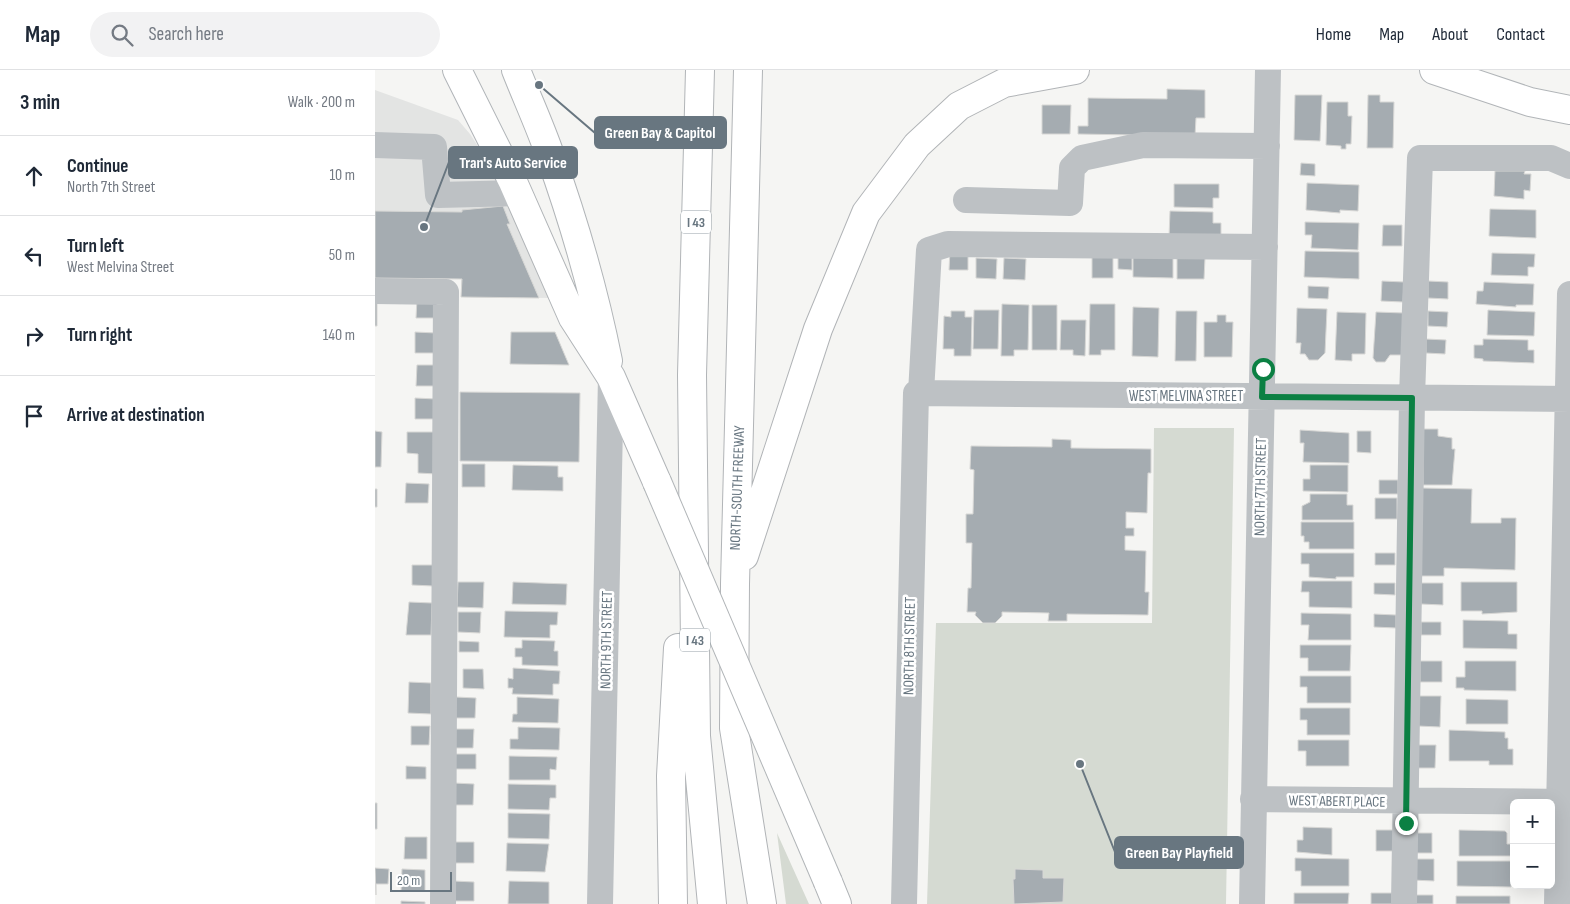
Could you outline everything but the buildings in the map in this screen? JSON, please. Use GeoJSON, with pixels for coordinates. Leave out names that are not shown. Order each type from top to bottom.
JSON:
{"type":"FeatureCollection","features":[{"type":"Feature","properties":{"kind":"main road"},"geometry":{"type":"LineString","coordinates":[[457,70],[517,193],[573,318],[611,377],[833,893]]}},
{"type":"Feature","properties":{"kind":"main road"},"geometry":{"type":"LineString","coordinates":[[516,70],[550,153],[565,198],[598,310],[611,377]]}},
{"type":"Feature","properties":{"kind":"main road","name":"I 43"},"geometry":{"type":"LineString","coordinates":[[700,70],[692,375],[696,736],[712,904]]}},
{"type":"Feature","properties":{"kind":"main road","name":"NORTH-SOUTH FREEWAY"},"geometry":{"type":"LineString","coordinates":[[748,70],[735,584],[734,728],[762,904]]}},
{"type":"Feature","properties":{"kind":"main road"},"geometry":{"type":"LineString","coordinates":[[735,584],[818,330],[866,213],[917,145],[959,106],[1004,83],[1075,70]]}},
{"type":"Feature","properties":{"kind":"main road"},"geometry":{"type":"LineString","coordinates":[[1434,70],[1530,102],[1570,110]]}},
{"type":"Feature","properties":{"kind":"main road"},"geometry":{"type":"LineString","coordinates":[[673,904],[671,776],[692,375]]}},
{"type":"Feature","properties":{"kind":"street","name":"NORTH 7TH STREET"},"geometry":{"type":"LineString","coordinates":[[1251,904],[1268,70]]}},
{"type":"Feature","properties":{"kind":"street"},"geometry":{"type":"LineString","coordinates":[[375,145],[434,147],[438,195],[517,193]]}},
{"type":"Feature","properties":{"kind":"street"},"geometry":{"type":"LineString","coordinates":[[966,200],[1070,203],[1071,168],[1082,158],[1143,145],[1267,146]]}},
{"type":"Feature","properties":{"kind":"street"},"geometry":{"type":"LineString","coordinates":[[1404,904],[1412,398],[1420,158],[1551,158],[1570,166]]}},
{"type":"Feature","properties":{"kind":"street"},"geometry":{"type":"LineString","coordinates":[[921,394],[929,250],[948,244],[1265,247]]}},
{"type":"Feature","properties":{"kind":"street"},"geometry":{"type":"LineString","coordinates":[[375,291],[446,292],[443,904]]}},
{"type":"Feature","properties":{"kind":"street"},"geometry":{"type":"LineString","coordinates":[[1557,904],[1564,802],[1570,294]]}},
{"type":"Feature","properties":{"kind":"street","name":"NORTH 9TH STREET"},"geometry":{"type":"LineString","coordinates":[[600,904],[611,377]]}},
{"type":"Feature","properties":{"kind":"street","name":"NORTH 8TH STREET"},"geometry":{"type":"LineString","coordinates":[[904,904],[916,394],[921,394]]}},
{"type":"Feature","properties":{"kind":"street","name":"WEST MELVINA STREET"},"geometry":{"type":"LineString","coordinates":[[921,394],[1569,399]]}},
{"type":"Feature","properties":{"kind":"street","name":"WEST ABERT PLACE"},"geometry":{"type":"LineString","coordinates":[[1253,799],[1406,802],[1564,802]]}},
{"type":"Feature","properties":{"kind":"shaded area"},"geometry":{"type":"Polygon","coordinates":[[[375,90],[458,120],[470,134],[496,174],[551,298],[461,297],[461,278],[375,277],[375,90]]]}},
{"type":"Feature","properties":{"kind":"shaded area"},"geometry":{"type":"Polygon","coordinates":[[[1154,428],[1234,428],[1226,904],[927,904],[936,623],[1152,623],[1154,428]]]}},
{"type":"Feature","properties":{"kind":"shaded area"},"geometry":{"type":"Polygon","coordinates":[[[777,833],[809,904],[786,904],[777,833]]]}},
{"type":"Feature","properties":{"kind":"place","name":"Green Bay & Capitol"},"geometry":{"type":"Point","coordinates":[539,85]}},
{"type":"Feature","properties":{"kind":"place","name":"Tran's Auto Service"},"geometry":{"type":"Point","coordinates":[424,227]}},
{"type":"Feature","properties":{"kind":"place","name":"Green Bay Playfield"},"geometry":{"type":"Point","coordinates":[1080,764]}},
{"type":"Feature","properties":{"kind":"route"},"geometry":{"type":"LineString","coordinates":[[1263,369],[1262,397],[1412,398],[1406,823]]}}]}
